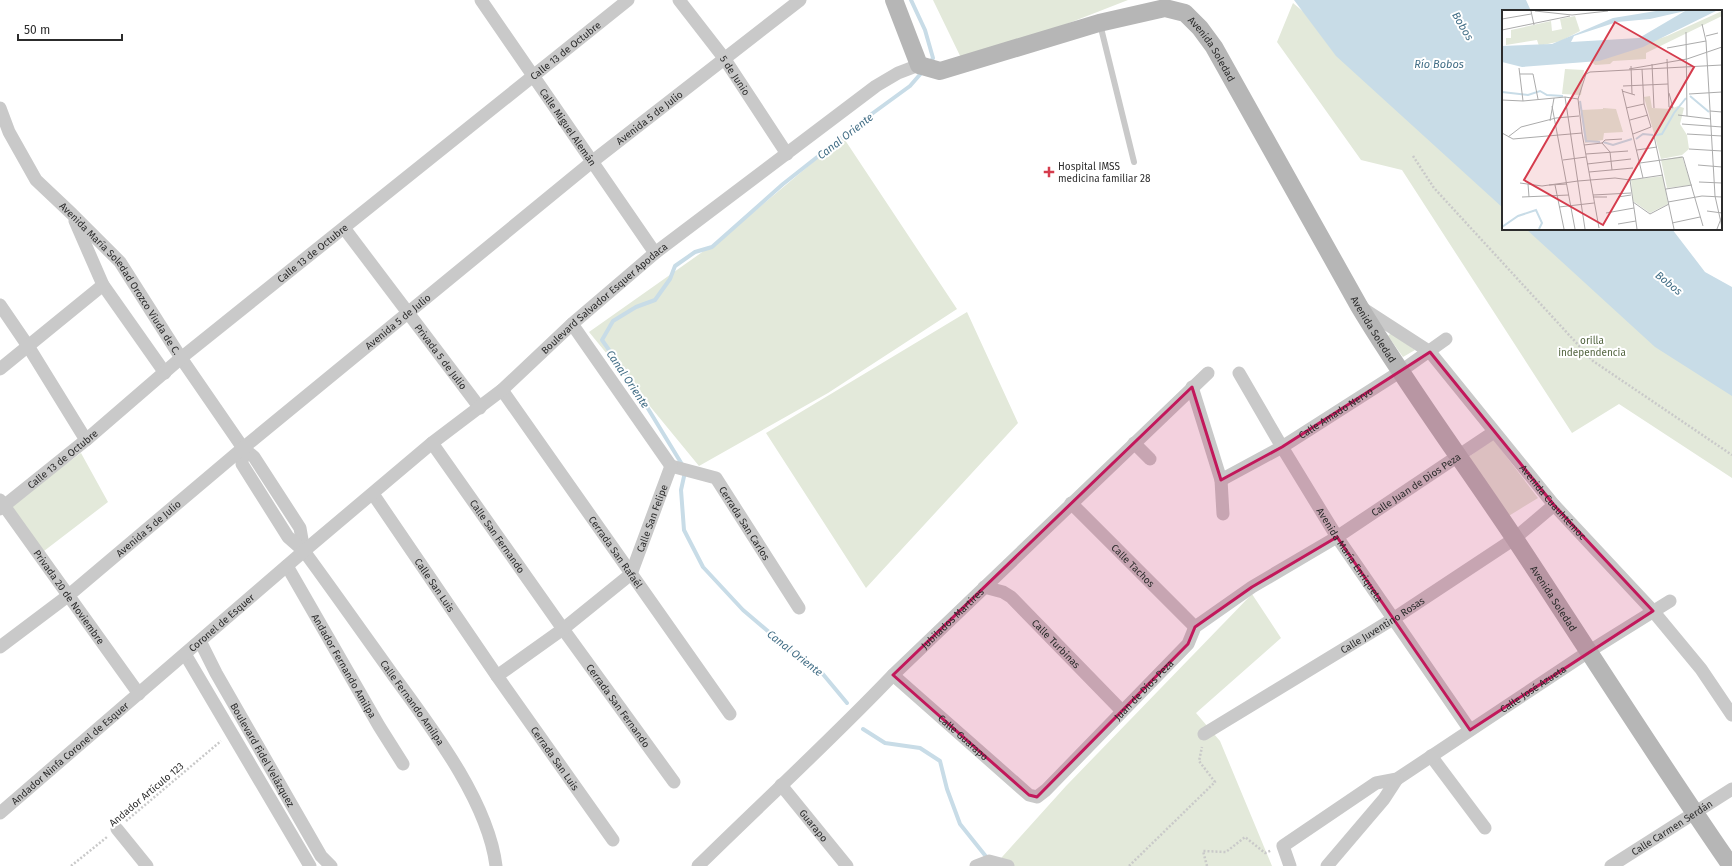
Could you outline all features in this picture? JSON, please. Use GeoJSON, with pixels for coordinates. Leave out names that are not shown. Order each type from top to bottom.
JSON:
{"type":"FeatureCollection","features":[{"type":"Feature","properties":{"kind":"main road"},"geometry":{"type":"LineString","coordinates":[[894,0],[919,65]]}},
{"type":"Feature","properties":{"kind":"main road","name":"Avenida Soledad"},"geometry":{"type":"LineString","coordinates":[[919,65],[940,71],[1099,23],[1165,8],[1185,13],[1200,28],[1214,47],[1381,343],[1514,539],[1731,866]]}},
{"type":"Feature","properties":{"kind":"street","name":"Calle Miguel Alemán"},"geometry":{"type":"LineString","coordinates":[[481,0],[655,253]]}},
{"type":"Feature","properties":{"kind":"street","name":"Calle 13 de Octubre"},"geometry":{"type":"LineString","coordinates":[[1,505],[86,440],[181,358],[534,77],[628,0]]}},
{"type":"Feature","properties":{"kind":"street","name":"5 de Junio"},"geometry":{"type":"LineString","coordinates":[[679,0],[724,58],[787,154]]}},
{"type":"Feature","properties":{"kind":"street","name":"Avenida 5 de Julio"},"geometry":{"type":"LineString","coordinates":[[0,647],[69,595],[243,448],[593,161],[800,0]]}},
{"type":"Feature","properties":{"kind":"street","name":"Boulevard Salvador Esquer Apodaca"},"geometry":{"type":"LineString","coordinates":[[304,551],[432,443],[502,390],[572,324],[655,253],[876,86],[898,73],[919,65]]}},
{"type":"Feature","properties":{"kind":"street","name":"Avenida María Soledad Orozco Viuda de C."},"geometry":{"type":"LineString","coordinates":[[0,108],[9,132],[36,180],[120,262],[181,358],[243,448],[254,457],[300,528],[304,551]]}},
{"type":"Feature","properties":{"kind":"street"},"geometry":{"type":"LineString","coordinates":[[72,214],[102,285],[165,373]]}},
{"type":"Feature","properties":{"kind":"street","name":"Privada 5 de Julio"},"geometry":{"type":"LineString","coordinates":[[344,228],[480,408]]}},
{"type":"Feature","properties":{"kind":"street"},"geometry":{"type":"LineString","coordinates":[[0,369],[102,285]]}},
{"type":"Feature","properties":{"kind":"street"},"geometry":{"type":"LineString","coordinates":[[0,305],[28,346],[86,440]]}},
{"type":"Feature","properties":{"kind":"street","name":"Avenida Cuauhtémoc"},"geometry":{"type":"LineString","coordinates":[[1359,306],[1430,352],[1554,505],[1653,611],[1701,670],[1732,715]]}},
{"type":"Feature","properties":{"kind":"street"},"geometry":{"type":"LineString","coordinates":[[572,324],[671,466]]}},
{"type":"Feature","properties":{"kind":"street","name":"Calle Amado Nervo"},"geometry":{"type":"LineString","coordinates":[[1221,480],[1282,447],[1401,371],[1446,340]]}},
{"type":"Feature","properties":{"kind":"street","name":"Jubilados Martires"},"geometry":{"type":"LineString","coordinates":[[698,866],[844,726],[892,675],[1208,373]]}},
{"type":"Feature","properties":{"kind":"street","name":"Avenida María Enriqueta"},"geometry":{"type":"LineString","coordinates":[[1239,373],[1337,537],[1470,730]]}},
{"type":"Feature","properties":{"kind":"street"},"geometry":{"type":"LineString","coordinates":[[1192,387],[1221,480],[1223,514]]}},
{"type":"Feature","properties":{"kind":"street","name":"Cerrada San Rafaél"},"geometry":{"type":"LineString","coordinates":[[502,390],[730,714]]}},
{"type":"Feature","properties":{"kind":"street","name":"Calle Juan de Dios Peza"},"geometry":{"type":"LineString","coordinates":[[1195,627],[1252,587],[1337,537],[1494,432]]}},
{"type":"Feature","properties":{"kind":"street","name":"Calle San Fernando"},"geometry":{"type":"LineString","coordinates":[[432,443],[563,629]]}},
{"type":"Feature","properties":{"kind":"street"},"geometry":{"type":"LineString","coordinates":[[1134,443],[1150,459]]}},
{"type":"Feature","properties":{"kind":"street","name":"Calle San Felipe"},"geometry":{"type":"LineString","coordinates":[[631,574],[671,466]]}},
{"type":"Feature","properties":{"kind":"street","name":"Cerrada San Carlos"},"geometry":{"type":"LineString","coordinates":[[671,466],[716,478],[799,608]]}},
{"type":"Feature","properties":{"kind":"street","name":"Calle San Luis"},"geometry":{"type":"LineString","coordinates":[[373,494],[497,676]]}},
{"type":"Feature","properties":{"kind":"street","name":"Calle Tachos"},"geometry":{"type":"LineString","coordinates":[[1071,503],[1195,627]]}},
{"type":"Feature","properties":{"kind":"street","name":"Privada 20 de Noviembre"},"geometry":{"type":"LineString","coordinates":[[1,505],[69,595],[139,694]]}},
{"type":"Feature","properties":{"kind":"street","name":"Calle Juventino Rosas"},"geometry":{"type":"LineString","coordinates":[[1204,734],[1393,619],[1514,539],[1554,505]]}},
{"type":"Feature","properties":{"kind":"street","name":"Coronel de Esquer"},"geometry":{"type":"LineString","coordinates":[[139,694],[304,551]]}},
{"type":"Feature","properties":{"kind":"street","name":"Calle Fernando Amilpa"},"geometry":{"type":"LineString","coordinates":[[304,551],[443,744],[476,803],[494,849],[496,866]]}},
{"type":"Feature","properties":{"kind":"street","name":"Andador Fernando Amilpa"},"geometry":{"type":"LineString","coordinates":[[287,566],[379,726],[403,764]]}},
{"type":"Feature","properties":{"kind":"street"},"geometry":{"type":"LineString","coordinates":[[497,676],[563,629],[631,574]]}},
{"type":"Feature","properties":{"kind":"street","name":"Calle Turbinas"},"geometry":{"type":"LineString","coordinates":[[984,587],[1003,592],[1010,596],[1122,711]]}},
{"type":"Feature","properties":{"kind":"street","name":"Calle José Azueta"},"geometry":{"type":"LineString","coordinates":[[1283,846],[1376,783],[1397,778],[1588,652],[1670,601]]}},
{"type":"Feature","properties":{"kind":"street","name":"Juan de Dios Peza"},"geometry":{"type":"LineString","coordinates":[[1037,797],[1046,790],[1188,644],[1195,627]]}},
{"type":"Feature","properties":{"kind":"street","name":"Cerrada San Fernando"},"geometry":{"type":"LineString","coordinates":[[563,629],[674,782]]}},
{"type":"Feature","properties":{"kind":"street","name":"Boulevard Fidel Velázquez"},"geometry":{"type":"LineString","coordinates":[[200,641],[216,673],[321,856],[331,866]]}},
{"type":"Feature","properties":{"kind":"street","name":"Boulevard Fidel Velázquez"},"geometry":{"type":"LineString","coordinates":[[185,654],[310,866]]}},
{"type":"Feature","properties":{"kind":"street","name":"Calle Guarapo"},"geometry":{"type":"LineString","coordinates":[[892,675],[1029,795],[1037,797]]}},
{"type":"Feature","properties":{"kind":"street","name":"Cerrada San Luis"},"geometry":{"type":"LineString","coordinates":[[497,676],[613,840]]}},
{"type":"Feature","properties":{"kind":"street","name":"Andador Ninfa Coronel de Esquer"},"geometry":{"type":"LineString","coordinates":[[0,813],[139,694]]}},
{"type":"Feature","properties":{"kind":"street"},"geometry":{"type":"LineString","coordinates":[[1431,756],[1484,828]]}},
{"type":"Feature","properties":{"kind":"street","name":"Calle José Azueta"},"geometry":{"type":"LineString","coordinates":[[1327,866],[1384,798],[1397,778]]}},
{"type":"Feature","properties":{"kind":"street","name":"Guarapo"},"geometry":{"type":"LineString","coordinates":[[781,785],[847,866]]}},
{"type":"Feature","properties":{"kind":"street","name":"Calle Carmen Serdán"},"geometry":{"type":"LineString","coordinates":[[1611,866],[1732,789]]}},
{"type":"Feature","properties":{"kind":"street"},"geometry":{"type":"LineString","coordinates":[[117,829],[147,866]]}},
{"type":"Feature","properties":{"kind":"street"},"geometry":{"type":"LineString","coordinates":[[1283,846],[1290,866]]}},
{"type":"Feature","properties":{"kind":"street"},"geometry":{"type":"LineString","coordinates":[[976,866],[989,861],[1008,866]]}},
{"type":"Feature","properties":{"kind":"lane"},"geometry":{"type":"LineString","coordinates":[[1099,23],[1134,162]]}},
{"type":"Feature","properties":{"kind":"path"},"geometry":{"type":"LineString","coordinates":[[1413,156],[1434,188],[1593,361],[1732,455]]}},
{"type":"Feature","properties":{"kind":"path","name":"Andador Artículo 123"},"geometry":{"type":"LineString","coordinates":[[71,866],[231,732]]}},
{"type":"Feature","properties":{"kind":"path"},"geometry":{"type":"LineString","coordinates":[[1129,866],[1215,782],[1199,761],[1204,734]]}},
{"type":"Feature","properties":{"kind":"path"},"geometry":{"type":"LineString","coordinates":[[1207,866],[1203,851],[1226,852],[1245,837],[1265,853],[1283,846]]}},
{"type":"Feature","properties":{"kind":"highlighted area"},"geometry":{"type":"Polygon","coordinates":[[[1430,352],[1554,505],[1653,611],[1470,730],[1337,537],[1252,587],[1195,627],[1188,644],[1037,797],[1029,795],[893,675],[1192,387],[1221,480],[1282,447],[1430,352]]]}},
{"type":"Feature","properties":{"kind":"green space"},"geometry":{"type":"Polygon","coordinates":[[[933,0],[1128,0],[964,64],[933,0]]]}},
{"type":"Feature","properties":{"kind":"green space","name":"orilla independencia"},"geometry":{"type":"Polygon","coordinates":[[[1293,3],[1410,102],[1502,187],[1502,230],[1551,230],[1732,382],[1732,478],[1619,404],[1572,433],[1402,170],[1361,160],[1277,42],[1293,3]]]}},
{"type":"Feature","properties":{"kind":"green space"},"geometry":{"type":"Polygon","coordinates":[[[843,137],[957,309],[828,393],[699,466],[589,332],[725,236],[843,137]]]}},
{"type":"Feature","properties":{"kind":"green space"},"geometry":{"type":"Polygon","coordinates":[[[967,312],[1018,423],[866,588],[766,433],[967,312]]]}},
{"type":"Feature","properties":{"kind":"green space"},"geometry":{"type":"Polygon","coordinates":[[[1391,333],[1415,350],[1403,357],[1388,336],[1391,333]]]}},
{"type":"Feature","properties":{"kind":"green space"},"geometry":{"type":"Polygon","coordinates":[[[1493,439],[1538,498],[1507,517],[1466,459],[1493,439]]]}},
{"type":"Feature","properties":{"kind":"green space"},"geometry":{"type":"Polygon","coordinates":[[[81,453],[108,502],[44,551],[9,506],[81,453]]]}},
{"type":"Feature","properties":{"kind":"green space"},"geometry":{"type":"Polygon","coordinates":[[[1252,594],[1281,638],[1196,713],[1220,741],[1272,866],[994,866],[1066,786],[1252,594]]]}},
{"type":"Feature","properties":{"kind":"water","name":"Río Bobos"},"geometry":{"type":"Polygon","coordinates":[[[1294,0],[1526,0],[1531,10],[1502,10],[1502,207],[1336,56],[1294,0]]]}},
{"type":"Feature","properties":{"kind":"water","name":"Bobos"},"geometry":{"type":"Polygon","coordinates":[[[1527,230],[1673,230],[1705,272],[1732,287],[1732,396],[1655,347],[1527,230]]]}},
{"type":"Feature","properties":{"kind":"waterway","name":"Canal Oriente"},"geometry":{"type":"LineString","coordinates":[[911,0],[925,30],[933,58],[930,63]]}},
{"type":"Feature","properties":{"kind":"waterway","name":"Canal Oriente"},"geometry":{"type":"LineString","coordinates":[[683,466],[633,384],[602,340],[613,321],[636,307],[655,300],[670,279],[675,266],[695,252],[712,247],[783,184],[873,113],[910,86],[923,71]]}},
{"type":"Feature","properties":{"kind":"waterway","name":"Canal Oriente"},"geometry":{"type":"LineString","coordinates":[[685,472],[681,490],[684,530],[703,567],[743,610],[789,649],[822,673],[847,703]]}},
{"type":"Feature","properties":{"kind":"waterway","name":"Canal Oriente"},"geometry":{"type":"LineString","coordinates":[[863,729],[885,743],[920,748],[940,761],[947,789],[960,824],[988,859]]}},
{"type":"Feature","properties":{"kind":"place","name":"Hospital IMSS medicina familiar 28"},"geometry":{"type":"Point","coordinates":[1049,172]}}]}
